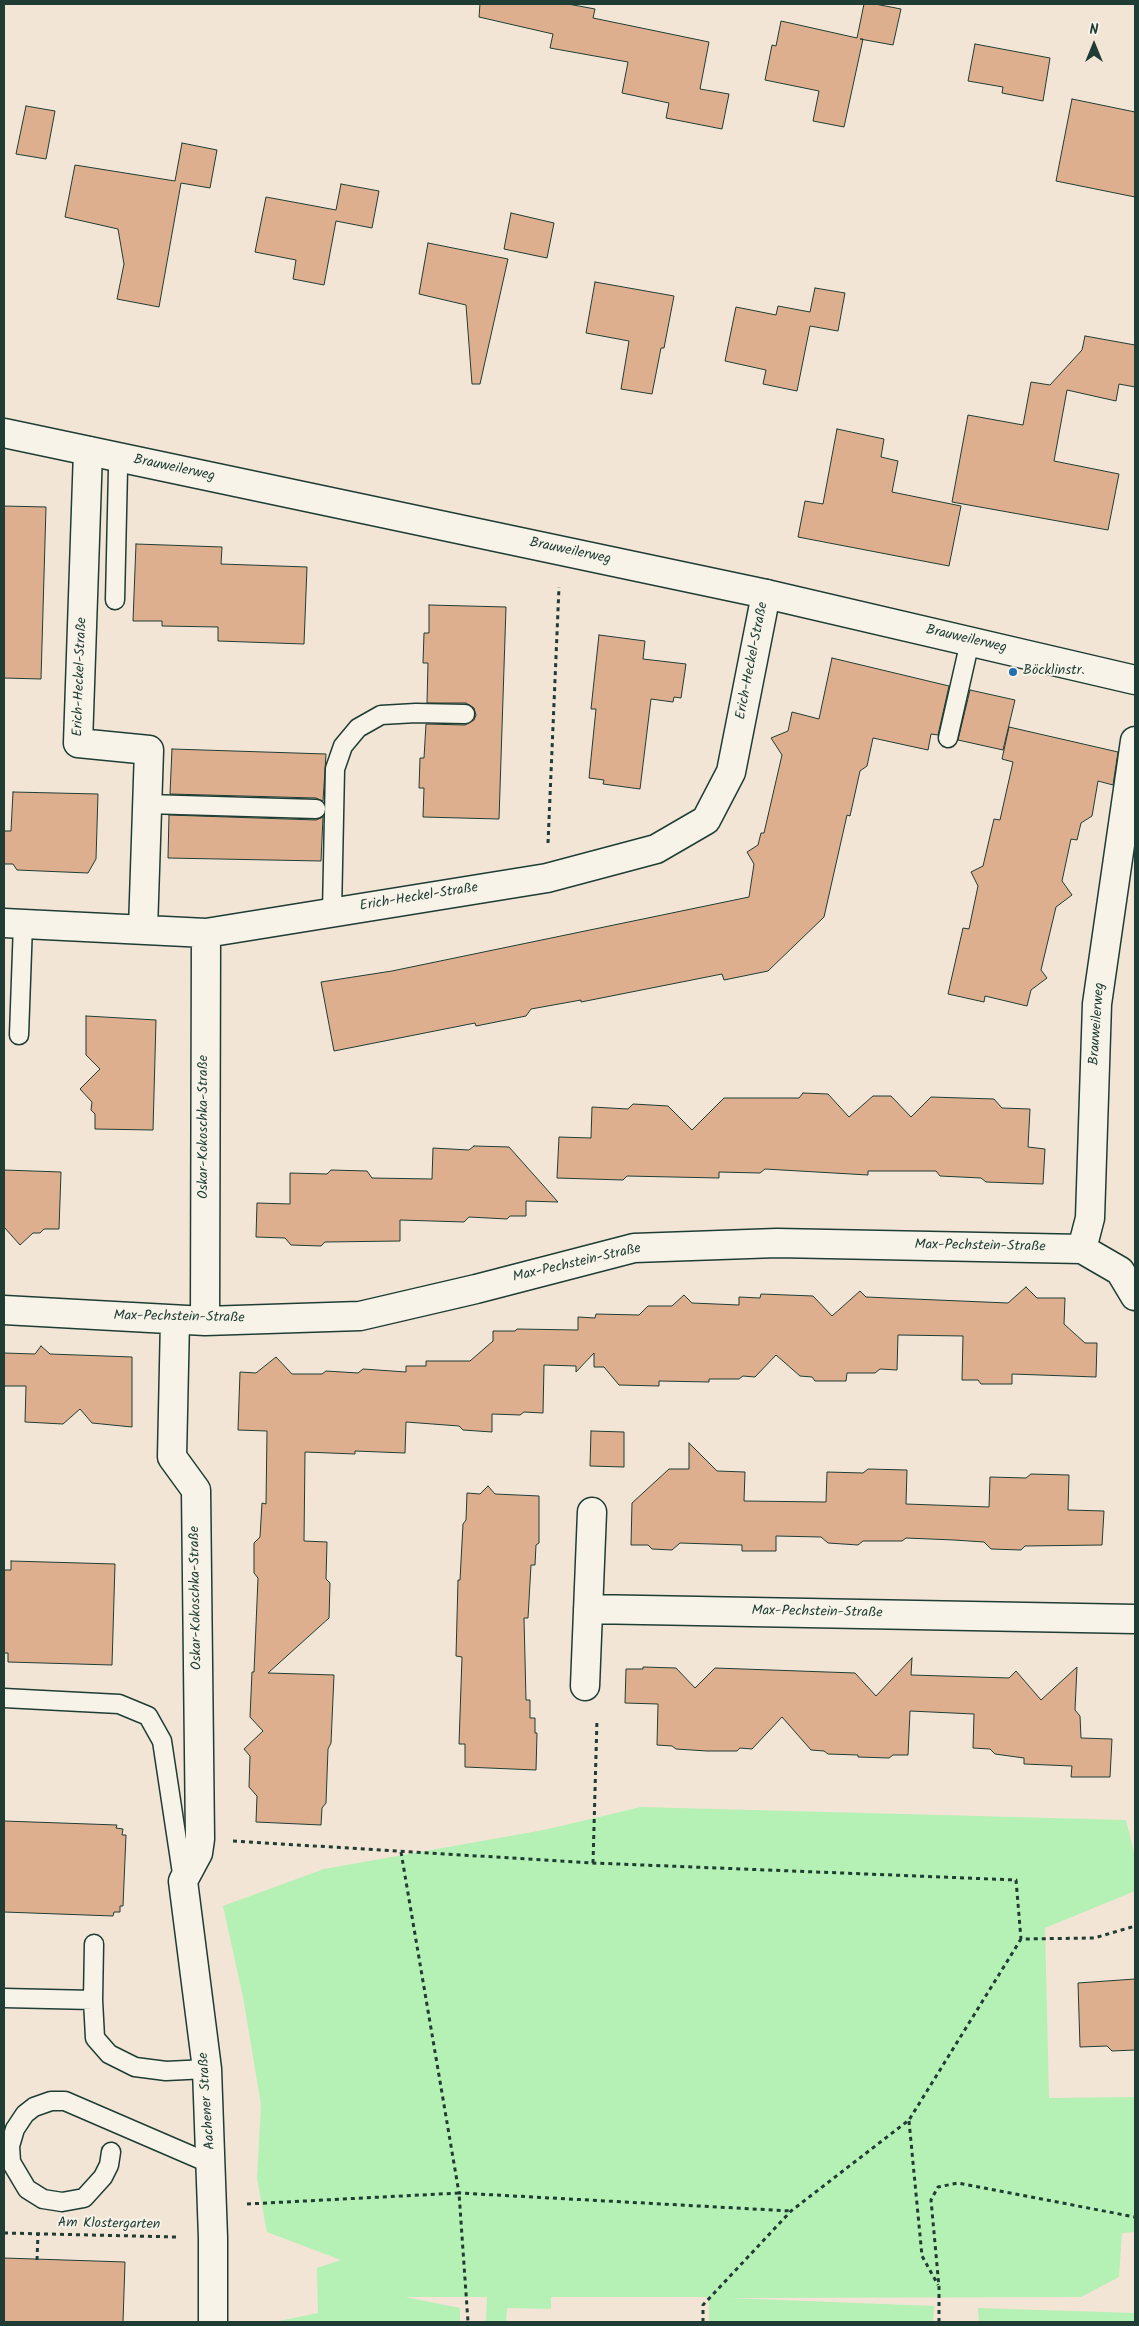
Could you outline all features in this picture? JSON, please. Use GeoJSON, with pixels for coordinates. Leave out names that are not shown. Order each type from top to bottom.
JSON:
{"type":"FeatureCollection","features":[{"type":"Feature","properties":{"kind":"street","name":"Brauweilerweg"},"geometry":{"type":"LineString","coordinates":[[4,432],[766,594],[1135,680]]}},
{"type":"Feature","properties":{"kind":"street","name":"Erich-Heckel-Straße"},"geometry":{"type":"LineString","coordinates":[[88,451],[78,743],[149,750],[143,929]]}},
{"type":"Feature","properties":{"kind":"street","name":"Erich-Heckel-Straße"},"geometry":{"type":"LineString","coordinates":[[14,924],[206,933],[547,878],[656,849],[706,820],[731,772],[766,594]]}},
{"type":"Feature","properties":{"kind":"street","name":"Brauweilerweg"},"geometry":{"type":"LineString","coordinates":[[1082,1249],[1090,1218],[1097,1004],[1135,741]]}},
{"type":"Feature","properties":{"kind":"street","name":"Oskar-Kokoschka-Straße"},"geometry":{"type":"LineString","coordinates":[[205,1321],[206,933]]}},
{"type":"Feature","properties":{"kind":"street","name":"Max-Pechstein-Straße"},"geometry":{"type":"LineString","coordinates":[[4,1310],[205,1321],[360,1316],[476,1289],[634,1248],[777,1243],[1082,1249],[1120,1271],[1135,1296]]}},
{"type":"Feature","properties":{"kind":"street","name":"Oskar-Kokoschka-Straße"},"geometry":{"type":"LineString","coordinates":[[175,1320],[172,1457],[196,1490],[200,1839],[198,1854],[183,1881]]}},
{"type":"Feature","properties":{"kind":"street"},"geometry":{"type":"LineString","coordinates":[[585,1686],[592,1512]]}},
{"type":"Feature","properties":{"kind":"street","name":"Max-Pechstein-Straße"},"geometry":{"type":"LineString","coordinates":[[588,1609],[1135,1618]]}},
{"type":"Feature","properties":{"kind":"street","name":"Aachener Straße"},"geometry":{"type":"LineString","coordinates":[[183,1881],[207,2069],[213,2238],[213,2322]]}},
{"type":"Feature","properties":{"kind":"lane"},"geometry":{"type":"LineString","coordinates":[[115,600],[118,469],[120,458]]}},
{"type":"Feature","properties":{"kind":"lane"},"geometry":{"type":"LineString","coordinates":[[948,738],[970,641]]}},
{"type":"Feature","properties":{"kind":"lane"},"geometry":{"type":"LineString","coordinates":[[332,912],[335,769],[343,746],[358,728],[381,715],[416,713],[464,714]]}},
{"type":"Feature","properties":{"kind":"lane"},"geometry":{"type":"LineString","coordinates":[[147,804],[316,809]]}},
{"type":"Feature","properties":{"kind":"lane"},"geometry":{"type":"LineString","coordinates":[[14,924],[19,1035]]}},
{"type":"Feature","properties":{"kind":"lane"},"geometry":{"type":"LineString","coordinates":[[4,1698],[119,1704],[148,1716],[162,1741],[183,1881]]}},
{"type":"Feature","properties":{"kind":"lane"},"geometry":{"type":"LineString","coordinates":[[94,1944],[93,2000],[95,2038],[109,2054],[135,2067],[166,2071],[207,2069]]}},
{"type":"Feature","properties":{"kind":"lane"},"geometry":{"type":"LineString","coordinates":[[4,1998],[93,2000]]}},
{"type":"Feature","properties":{"kind":"lane"},"geometry":{"type":"LineString","coordinates":[[111,2152],[109,2165],[103,2177],[84,2198],[62,2202],[43,2199],[27,2189],[11,2162],[10,2146],[15,2129],[25,2114],[34,2106],[51,2101],[65,2101],[211,2164]]}},
{"type":"Feature","properties":{"kind":"path"},"geometry":{"type":"LineString","coordinates":[[547,878],[561,550]]}},
{"type":"Feature","properties":{"kind":"path"},"geometry":{"type":"LineString","coordinates":[[585,1686],[598,1705],[593,1863]]}},
{"type":"Feature","properties":{"kind":"path"},"geometry":{"type":"LineString","coordinates":[[200,1839],[593,1863],[1016,1880],[1021,1939],[909,2120],[791,2211],[703,2305],[703,2322]]}},
{"type":"Feature","properties":{"kind":"path"},"geometry":{"type":"LineString","coordinates":[[400,1852],[459,2193],[468,2322]]}},
{"type":"Feature","properties":{"kind":"path"},"geometry":{"type":"LineString","coordinates":[[1021,1939],[1094,1938],[1135,1926]]}},
{"type":"Feature","properties":{"kind":"path"},"geometry":{"type":"LineString","coordinates":[[909,2120],[922,2256],[939,2287]]}},
{"type":"Feature","properties":{"kind":"path"},"geometry":{"type":"LineString","coordinates":[[938,2322],[939,2287],[931,2200],[938,2187],[958,2183],[1135,2217]]}},
{"type":"Feature","properties":{"kind":"path"},"geometry":{"type":"LineString","coordinates":[[212,2205],[459,2193],[791,2211]]}},
{"type":"Feature","properties":{"kind":"path","name":"Am Klostergarten"},"geometry":{"type":"LineString","coordinates":[[4,2233],[213,2238]]}},
{"type":"Feature","properties":{"kind":"path"},"geometry":{"type":"LineString","coordinates":[[37,2260],[38,2234]]}},
{"type":"Feature","properties":{"kind":"green space"},"geometry":{"type":"Polygon","coordinates":[[[641,1807],[1126,1820],[1135,1857],[1135,1891],[1045,1928],[1049,2098],[1135,2097],[1135,2232],[1122,2233],[1119,2277],[1081,2297],[729,2298],[934,2306],[933,2322],[709,2322],[709,2297],[551,2297],[551,2309],[507,2308],[506,2322],[486,2322],[487,2297],[405,2297],[460,2308],[460,2322],[274,2322],[318,2313],[317,2268],[341,2260],[267,2232],[257,2179],[261,2105],[243,1997],[223,1906],[324,1869],[544,1830],[641,1807]]]}},
{"type":"Feature","properties":{"kind":"green space"},"geometry":{"type":"Polygon","coordinates":[[[978,2308],[1135,2313],[1135,2322],[979,2322],[978,2308]]]}},
{"type":"Feature","properties":{"kind":"building"},"geometry":{"type":"Polygon","coordinates":[[[480,4],[568,4],[595,9],[593,18],[709,42],[700,89],[729,94],[722,129],[666,118],[669,103],[622,93],[628,62],[550,48],[553,34],[479,17],[480,4]]]}},
{"type":"Feature","properties":{"kind":"building"},"geometry":{"type":"Polygon","coordinates":[[[864,4],[901,9],[893,45],[863,40],[844,127],[813,121],[819,91],[765,80],[772,45],[776,46],[781,21],[857,38],[864,4]]]}},
{"type":"Feature","properties":{"kind":"building"},"geometry":{"type":"Polygon","coordinates":[[[975,44],[1050,58],[1043,101],[1002,93],[1003,87],[968,81],[975,44]]]}},
{"type":"Feature","properties":{"kind":"building"},"geometry":{"type":"Polygon","coordinates":[[[1072,99],[1135,112],[1135,197],[1056,181],[1072,99]]]}},
{"type":"Feature","properties":{"kind":"building"},"geometry":{"type":"Polygon","coordinates":[[[26,106],[55,111],[46,159],[16,154],[26,106]]]}},
{"type":"Feature","properties":{"kind":"building"},"geometry":{"type":"Polygon","coordinates":[[[182,143],[217,150],[210,188],[181,183],[159,307],[117,299],[124,264],[118,229],[65,217],[75,165],[175,181],[182,143]]]}},
{"type":"Feature","properties":{"kind":"building"},"geometry":{"type":"Polygon","coordinates":[[[341,184],[379,191],[372,228],[336,221],[324,285],[293,279],[296,260],[255,252],[266,197],[336,210],[341,184]]]}},
{"type":"Feature","properties":{"kind":"building"},"geometry":{"type":"Polygon","coordinates":[[[511,213],[554,223],[547,258],[504,249],[511,213]]]}},
{"type":"Feature","properties":{"kind":"building"},"geometry":{"type":"Polygon","coordinates":[[[428,243],[508,259],[480,384],[472,384],[466,305],[419,294],[428,243]]]}},
{"type":"Feature","properties":{"kind":"building"},"geometry":{"type":"Polygon","coordinates":[[[595,282],[674,296],[664,348],[661,348],[652,394],[621,389],[629,341],[586,333],[595,282]]]}},
{"type":"Feature","properties":{"kind":"building"},"geometry":{"type":"Polygon","coordinates":[[[815,288],[845,293],[838,331],[810,326],[797,391],[763,384],[766,370],[725,361],[736,307],[776,315],[778,306],[810,312],[815,288]]]}},
{"type":"Feature","properties":{"kind":"building"},"geometry":{"type":"Polygon","coordinates":[[[1085,336],[1135,345],[1135,387],[1119,384],[1116,401],[1067,390],[1054,461],[1119,474],[1108,530],[952,502],[968,415],[1023,425],[1031,382],[1050,385],[1082,350],[1085,336]]]}},
{"type":"Feature","properties":{"kind":"building"},"geometry":{"type":"Polygon","coordinates":[[[837,429],[884,439],[881,457],[898,461],[892,492],[961,506],[949,566],[798,537],[805,501],[823,504],[837,429]]]}},
{"type":"Feature","properties":{"kind":"building"},"geometry":{"type":"Polygon","coordinates":[[[4,506],[46,507],[41,679],[4,678],[4,506]]]}},
{"type":"Feature","properties":{"kind":"building"},"geometry":{"type":"Polygon","coordinates":[[[136,544],[222,547],[221,564],[307,567],[304,644],[218,641],[218,627],[162,626],[162,621],[133,621],[136,544]]]}},
{"type":"Feature","properties":{"kind":"building"},"geometry":{"type":"Polygon","coordinates":[[[429,605],[506,607],[499,819],[423,817],[424,788],[419,788],[420,758],[424,758],[426,724],[465,725],[474,720],[476,715],[474,708],[466,703],[427,703],[428,663],[423,663],[424,633],[429,633],[429,605]]]}},
{"type":"Feature","properties":{"kind":"building"},"geometry":{"type":"Polygon","coordinates":[[[599,635],[645,641],[643,659],[686,664],[681,698],[674,697],[673,702],[651,699],[640,789],[603,784],[604,780],[589,778],[596,709],[591,709],[599,635]]]}},
{"type":"Feature","properties":{"kind":"building"},"geometry":{"type":"Polygon","coordinates":[[[832,658],[949,686],[938,735],[931,734],[928,750],[873,738],[867,766],[860,771],[850,816],[847,815],[824,917],[768,971],[724,980],[722,974],[581,1002],[581,1000],[531,1009],[526,1016],[476,1026],[475,1023],[334,1051],[321,982],[392,971],[749,897],[754,864],[747,852],[758,845],[761,833],[764,833],[782,755],[771,738],[788,731],[792,712],[819,719],[832,658]]]}},
{"type":"Feature","properties":{"kind":"building"},"geometry":{"type":"Polygon","coordinates":[[[970,690],[1015,700],[1003,750],[958,740],[970,690]]]}},
{"type":"Feature","properties":{"kind":"building"},"geometry":{"type":"Polygon","coordinates":[[[1009,727],[1118,752],[1113,785],[1098,781],[1092,816],[1081,823],[1077,840],[1071,839],[1062,881],[1072,895],[1056,907],[1041,970],[1047,978],[1031,990],[1027,1006],[985,996],[984,1002],[948,994],[963,928],[969,929],[978,886],[971,872],[983,866],[994,819],[1000,820],[1013,762],[1002,759],[1009,727]]]}},
{"type":"Feature","properties":{"kind":"building"},"geometry":{"type":"Polygon","coordinates":[[[172,749],[326,754],[323,801],[316,798],[170,794],[172,749]]]}},
{"type":"Feature","properties":{"kind":"building"},"geometry":{"type":"Polygon","coordinates":[[[13,792],[98,794],[96,859],[88,873],[17,870],[13,864],[4,864],[4,831],[11,831],[13,792]]]}},
{"type":"Feature","properties":{"kind":"building"},"geometry":{"type":"Polygon","coordinates":[[[169,815],[316,820],[323,817],[321,861],[168,858],[169,815]]]}},
{"type":"Feature","properties":{"kind":"building"},"geometry":{"type":"Polygon","coordinates":[[[86,1016],[156,1020],[153,1130],[95,1129],[95,1114],[91,1110],[92,1102],[80,1089],[100,1069],[86,1055],[86,1016]]]}},
{"type":"Feature","properties":{"kind":"building"},"geometry":{"type":"Polygon","coordinates":[[[803,1093],[828,1094],[849,1117],[873,1096],[891,1096],[911,1117],[931,1097],[994,1099],[1002,1108],[1030,1109],[1028,1147],[1045,1149],[1043,1184],[986,1182],[981,1178],[940,1176],[936,1171],[868,1171],[868,1175],[765,1169],[760,1173],[719,1172],[719,1178],[627,1176],[623,1180],[557,1178],[559,1137],[591,1138],[592,1107],[628,1109],[633,1104],[668,1106],[692,1130],[724,1098],[799,1098],[803,1093]]]}},
{"type":"Feature","properties":{"kind":"building"},"geometry":{"type":"Polygon","coordinates":[[[474,1146],[509,1147],[558,1202],[526,1201],[526,1216],[510,1216],[507,1219],[469,1217],[464,1222],[400,1220],[400,1241],[325,1242],[321,1246],[291,1245],[285,1238],[256,1237],[257,1203],[290,1204],[290,1173],[327,1174],[331,1170],[367,1171],[372,1178],[432,1179],[433,1148],[469,1150],[474,1146]]]}},
{"type":"Feature","properties":{"kind":"building"},"geometry":{"type":"Polygon","coordinates":[[[4,1170],[61,1172],[59,1229],[44,1229],[40,1233],[33,1233],[20,1245],[4,1227],[4,1170]]]}},
{"type":"Feature","properties":{"kind":"building"},"geometry":{"type":"Polygon","coordinates":[[[1026,1287],[1037,1298],[1065,1298],[1064,1324],[1085,1343],[1097,1343],[1096,1377],[1012,1374],[1012,1384],[981,1384],[978,1380],[962,1380],[963,1336],[898,1335],[897,1370],[880,1369],[875,1373],[847,1373],[846,1381],[815,1381],[812,1377],[800,1376],[776,1355],[755,1377],[743,1376],[739,1379],[709,1379],[709,1382],[659,1381],[659,1386],[619,1385],[604,1367],[594,1367],[594,1353],[576,1372],[576,1366],[544,1365],[543,1413],[524,1412],[520,1415],[492,1414],[492,1432],[463,1430],[459,1426],[406,1422],[405,1453],[305,1452],[304,1541],[327,1542],[326,1579],[330,1583],[329,1618],[268,1673],[334,1675],[326,1803],[322,1808],[321,1825],[256,1822],[257,1796],[249,1787],[250,1756],[244,1749],[263,1731],[250,1717],[258,1578],[254,1573],[254,1543],[260,1537],[262,1503],[266,1504],[267,1431],[238,1430],[240,1372],[256,1373],[276,1357],[292,1374],[322,1374],[326,1371],[358,1373],[363,1369],[406,1372],[406,1366],[426,1366],[426,1361],[470,1361],[493,1341],[493,1331],[515,1331],[517,1329],[578,1330],[578,1317],[595,1318],[596,1314],[639,1315],[648,1306],[672,1306],[684,1295],[692,1303],[739,1305],[739,1297],[760,1298],[761,1294],[813,1296],[832,1316],[860,1291],[866,1297],[1008,1303],[1026,1287]]]}},
{"type":"Feature","properties":{"kind":"building"},"geometry":{"type":"Polygon","coordinates":[[[41,1346],[50,1354],[132,1357],[132,1427],[92,1423],[80,1409],[63,1424],[25,1422],[26,1386],[4,1386],[4,1353],[35,1354],[41,1346]]]}},
{"type":"Feature","properties":{"kind":"building"},"geometry":{"type":"Polygon","coordinates":[[[591,1431],[624,1432],[624,1467],[590,1466],[591,1431]]]}},
{"type":"Feature","properties":{"kind":"building"},"geometry":{"type":"Polygon","coordinates":[[[689,1443],[717,1471],[745,1472],[744,1501],[826,1502],[827,1472],[863,1473],[868,1469],[907,1470],[906,1504],[989,1507],[990,1477],[1026,1478],[1031,1474],[1069,1475],[1068,1510],[1104,1511],[1102,1545],[1025,1546],[1021,1550],[991,1549],[984,1542],[954,1540],[906,1538],[902,1541],[863,1541],[858,1545],[828,1543],[821,1537],[776,1536],[776,1551],[742,1551],[742,1545],[680,1543],[672,1550],[652,1549],[648,1545],[631,1545],[632,1503],[669,1469],[689,1469],[689,1443]]]}},
{"type":"Feature","properties":{"kind":"building"},"geometry":{"type":"Polygon","coordinates":[[[488,1486],[495,1494],[539,1496],[539,1543],[536,1545],[535,1565],[531,1565],[528,1618],[524,1618],[526,1700],[530,1700],[530,1718],[535,1718],[535,1733],[537,1733],[536,1770],[465,1767],[465,1744],[459,1744],[462,1657],[456,1656],[458,1580],[460,1580],[463,1524],[466,1520],[467,1493],[480,1494],[488,1486]]]}},
{"type":"Feature","properties":{"kind":"building"},"geometry":{"type":"Polygon","coordinates":[[[11,1561],[115,1564],[112,1665],[8,1662],[8,1653],[4,1653],[4,1570],[11,1570],[11,1561]]]}},
{"type":"Feature","properties":{"kind":"building"},"geometry":{"type":"Polygon","coordinates":[[[912,1658],[911,1675],[1009,1678],[1016,1671],[1041,1700],[1077,1667],[1075,1710],[1080,1716],[1081,1738],[1112,1739],[1110,1777],[1071,1777],[1072,1766],[1024,1764],[1024,1758],[995,1754],[990,1749],[973,1748],[974,1714],[910,1711],[908,1755],[893,1755],[889,1758],[828,1754],[824,1751],[811,1750],[782,1717],[752,1749],[740,1748],[737,1751],[707,1751],[676,1749],[672,1746],[657,1745],[658,1704],[625,1703],[626,1669],[643,1669],[643,1667],[676,1668],[695,1688],[715,1668],[855,1673],[876,1696],[912,1658]]]}},
{"type":"Feature","properties":{"kind":"building"},"geometry":{"type":"Polygon","coordinates":[[[4,1821],[117,1825],[116,1828],[123,1829],[122,1835],[126,1835],[123,1906],[120,1906],[120,1912],[114,1912],[113,1916],[4,1912],[4,1821]]]}},
{"type":"Feature","properties":{"kind":"building"},"geometry":{"type":"Polygon","coordinates":[[[1135,1979],[1135,2050],[1112,2051],[1107,2046],[1080,2047],[1078,1983],[1135,1979]]]}},
{"type":"Feature","properties":{"kind":"building"},"geometry":{"type":"Polygon","coordinates":[[[4,2258],[125,2262],[123,2322],[4,2322],[4,2258]]]}},
{"type":"Feature","properties":{"kind":"place","name":"Böcklinstr."},"geometry":{"type":"Point","coordinates":[1013,672]}}]}
